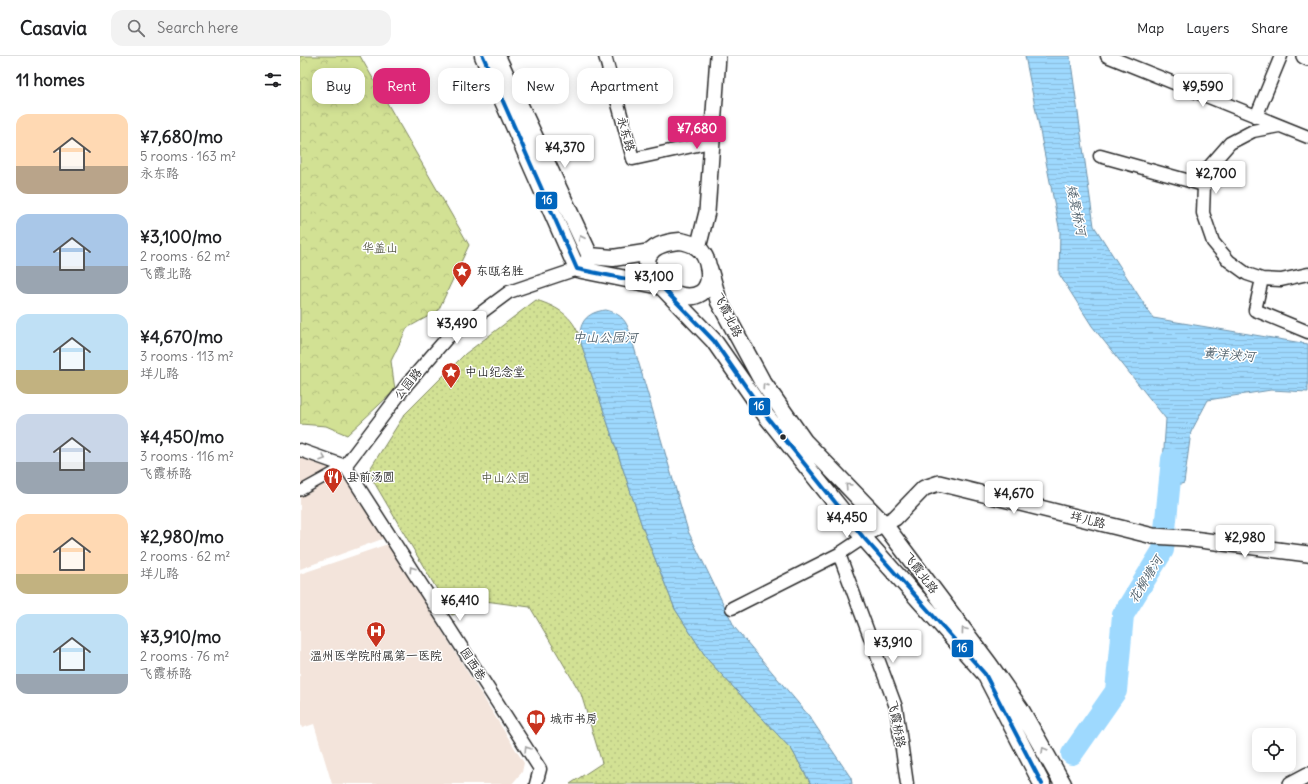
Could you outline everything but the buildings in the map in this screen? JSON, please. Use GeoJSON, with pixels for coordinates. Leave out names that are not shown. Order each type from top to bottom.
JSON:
{"type":"FeatureCollection","features":[{"type":"Feature","properties":{"kind":"main road"},"geometry":{"type":"LineString","coordinates":[[483,56],[577,269],[661,286]]}},
{"type":"Feature","properties":{"kind":"main road"},"geometry":{"type":"LineString","coordinates":[[497,56],[590,256],[613,258],[650,252],[655,248],[670,242],[680,241],[689,243],[698,248]]}},
{"type":"Feature","properties":{"kind":"main road","name":"飞霞北路"},"geometry":{"type":"LineString","coordinates":[[698,248],[704,255],[720,302],[762,381],[804,441],[884,524],[989,664],[1017,703],[1063,784]]}},
{"type":"Feature","properties":{"kind":"main road","name":"飞霞北路"},"geometry":{"type":"LineString","coordinates":[[650,252],[647,264],[648,270],[652,276],[714,341],[767,417],[863,537],[985,674],[1042,784]]}},
{"type":"Feature","properties":{"kind":"main road","name":"飞霞北路"},"geometry":{"type":"LineString","coordinates":[[661,286],[672,292],[685,296],[697,295],[709,282],[709,268]]}},
{"type":"Feature","properties":{"kind":"street","name":"永东路"},"geometry":{"type":"LineString","coordinates":[[605,56],[633,159],[712,142]]}},
{"type":"Feature","properties":{"kind":"street"},"geometry":{"type":"LineString","coordinates":[[698,248],[707,212],[718,56]]}},
{"type":"Feature","properties":{"kind":"street"},"geometry":{"type":"LineString","coordinates":[[1106,56],[1308,137]]}},
{"type":"Feature","properties":{"kind":"street"},"geometry":{"type":"LineString","coordinates":[[1256,117],[1282,56]]}},
{"type":"Feature","properties":{"kind":"street"},"geometry":{"type":"LineString","coordinates":[[1304,56],[1308,58]]}},
{"type":"Feature","properties":{"kind":"street"},"geometry":{"type":"LineString","coordinates":[[1279,126],[1253,131],[1230,143],[1210,166],[1204,185],[1203,213],[1213,242],[1229,261],[1247,274],[1262,279],[1281,280],[1308,274]]}},
{"type":"Feature","properties":{"kind":"street"},"geometry":{"type":"LineString","coordinates":[[1100,156],[1204,185]]}},
{"type":"Feature","properties":{"kind":"street","name":"公园路"},"geometry":{"type":"LineString","coordinates":[[300,491],[345,466],[408,383],[447,338],[509,292],[577,269],[590,256]]}},
{"type":"Feature","properties":{"kind":"street"},"geometry":{"type":"LineString","coordinates":[[1262,279],[1255,310],[1308,332]]}},
{"type":"Feature","properties":{"kind":"street"},"geometry":{"type":"LineString","coordinates":[[300,450],[345,466]]}},
{"type":"Feature","properties":{"kind":"street","name":"园西巷"},"geometry":{"type":"LineString","coordinates":[[345,466],[540,769],[536,784]]}},
{"type":"Feature","properties":{"kind":"street","name":"垟儿路"},"geometry":{"type":"LineString","coordinates":[[884,524],[895,518],[924,488],[939,483],[1153,536],[1185,538],[1308,554]]}},
{"type":"Feature","properties":{"kind":"street"},"geometry":{"type":"LineString","coordinates":[[732,608],[839,554],[884,524]]}},
{"type":"Feature","properties":{"kind":"street","name":"飞霞桥路"},"geometry":{"type":"LineString","coordinates":[[839,554],[896,707],[907,784]]}},
{"type":"Feature","properties":{"kind":"street"},"geometry":{"type":"LineString","coordinates":[[1291,784],[1308,775]]}},
{"type":"Feature","properties":{"kind":"shaded area"},"geometry":{"type":"Polygon","coordinates":[[[300,457],[337,467],[385,538],[300,569],[300,457]]]}},
{"type":"Feature","properties":{"kind":"shaded area","name":"温州医学院附属第一医院"},"geometry":{"type":"Polygon","coordinates":[[[388,544],[524,763],[522,772],[512,784],[332,784],[314,724],[302,728],[300,722],[300,574],[388,544]]]}},
{"type":"Feature","properties":{"kind":"green space","name":"华盖山"},"geometry":{"type":"Polygon","coordinates":[[[300,56],[360,56],[373,79],[373,104],[388,104],[469,245],[438,311],[407,328],[391,361],[395,390],[347,435],[326,426],[300,424],[300,56]]]}},
{"type":"Feature","properties":{"kind":"green space","name":"中山公园"},"geometry":{"type":"Polygon","coordinates":[[[536,300],[559,310],[571,320],[579,334],[642,526],[675,609],[708,660],[792,750],[811,784],[570,784],[602,763],[581,694],[530,607],[485,601],[452,615],[368,472],[404,415],[465,354],[536,300]]]}},
{"type":"Feature","properties":{"kind":"water"},"geometry":{"type":"Polygon","coordinates":[[[1025,56],[1070,56],[1094,226],[1153,318],[1308,344],[1308,392],[1271,390],[1208,400],[1191,432],[1184,483],[1161,491],[1166,419],[1092,326],[1059,274],[1060,232],[1025,56]]]}},
{"type":"Feature","properties":{"kind":"water","name":"中山公园河"},"geometry":{"type":"Polygon","coordinates":[[[606,310],[620,317],[625,322],[629,330],[688,531],[735,628],[809,716],[851,778],[852,784],[811,784],[792,750],[708,660],[675,609],[642,526],[581,343],[580,330],[584,320],[593,313],[606,310]]]}},
{"type":"Feature","properties":{"kind":"waterway","name":"花柳塘河"},"geometry":{"type":"LineString","coordinates":[[1072,754],[1116,691],[1123,615],[1163,550],[1172,459]]}},
{"type":"Feature","properties":{"kind":"transit line","name":"16"},"geometry":{"type":"LineString","coordinates":[[483,56],[577,269],[661,286],[714,341],[767,417],[863,537],[985,674],[1042,784]]}},
{"type":"Feature","properties":{"kind":"place","name":"东瓯名胜"},"geometry":{"type":"Point","coordinates":[462,288]}},
{"type":"Feature","properties":{"kind":"place","name":"中山纪念堂"},"geometry":{"type":"Point","coordinates":[451,389]}},
{"type":"Feature","properties":{"kind":"place","name":"县前汤圆"},"geometry":{"type":"Point","coordinates":[333,494]}},
{"type":"Feature","properties":{"kind":"place","name":"温州医学院附属第一医院"},"geometry":{"type":"Point","coordinates":[376,648]}},
{"type":"Feature","properties":{"kind":"place","name":"城市书房"},"geometry":{"type":"Point","coordinates":[536,736]}},
{"type":"Feature","properties":{"kind":"water label","name":"矮凳桥河"},"geometry":{"type":"Point","coordinates":[1077,210]}},
{"type":"Feature","properties":{"kind":"water label","name":"黄洋浃河"},"geometry":{"type":"Point","coordinates":[1229,354]}}]}
